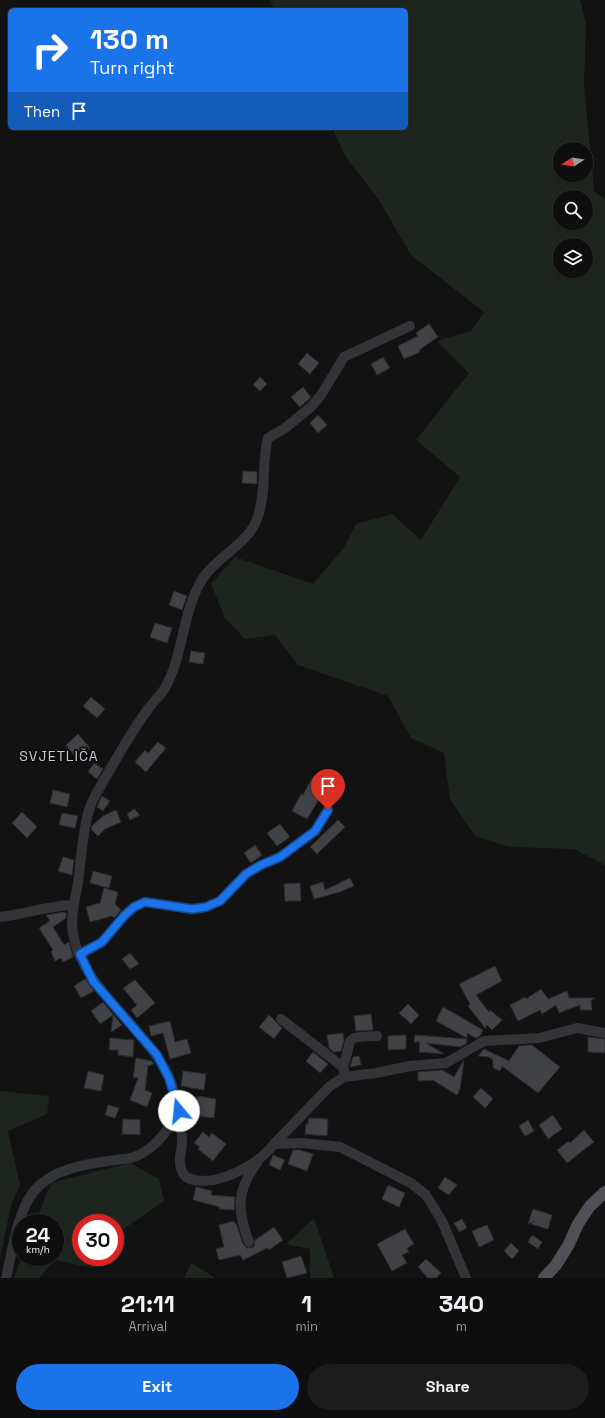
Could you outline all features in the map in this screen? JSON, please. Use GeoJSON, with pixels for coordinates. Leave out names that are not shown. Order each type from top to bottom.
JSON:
{"type":"FeatureCollection","features":[{"type":"Feature","properties":{"kind":"main road"},"geometry":{"type":"LineString","coordinates":[[544,1278],[556,1265],[568,1246],[578,1224],[590,1206],[605,1192]]}},
{"type":"Feature","properties":{"kind":"street"},"geometry":{"type":"LineString","coordinates":[[378,1036],[355,1037],[351,1040],[344,1072],[259,1160],[246,1168],[220,1179],[205,1180],[187,1178],[182,1173],[180,1162],[182,1144],[179,1111],[169,1078],[157,1055],[93,981],[80,954],[73,934],[72,905],[77,885],[82,841],[88,811],[128,738],[165,688],[177,655],[185,624],[202,579],[208,571],[238,545],[258,518],[264,489],[265,448],[268,438],[285,428],[311,407],[321,395],[344,357],[410,326]]}},
{"type":"Feature","properties":{"kind":"street"},"geometry":{"type":"LineString","coordinates":[[80,954],[102,942],[124,916],[134,907],[145,902],[192,909],[206,907],[220,901],[246,874],[261,865],[280,857],[315,831],[328,810]]}},
{"type":"Feature","properties":{"kind":"street"},"geometry":{"type":"LineString","coordinates":[[0,917],[22,915],[53,906],[72,905]]}},
{"type":"Feature","properties":{"kind":"street"},"geometry":{"type":"LineString","coordinates":[[281,1019],[344,1072],[376,1073],[410,1066],[446,1063],[484,1041],[539,1038],[577,1028],[605,1033]]}},
{"type":"Feature","properties":{"kind":"street"},"geometry":{"type":"LineString","coordinates":[[6,1278],[21,1218],[28,1202],[40,1186],[58,1173],[70,1169],[125,1160],[142,1153],[162,1138],[179,1111]]}},
{"type":"Feature","properties":{"kind":"street"},"geometry":{"type":"LineString","coordinates":[[274,1144],[302,1143],[340,1147],[411,1183],[426,1195],[442,1221],[466,1278]]}},
{"type":"Feature","properties":{"kind":"street"},"geometry":{"type":"LineString","coordinates":[[249,1242],[239,1205],[243,1189],[259,1160]]}},
{"type":"Feature","properties":{"kind":"shaded area"},"geometry":{"type":"Polygon","coordinates":[[[270,0],[580,0],[586,24],[584,84],[589,142],[553,142],[553,182],[593,182],[593,180],[594,191],[605,199],[605,865],[574,849],[509,847],[475,836],[450,799],[444,753],[411,738],[388,696],[298,665],[275,635],[245,639],[225,618],[211,584],[235,557],[313,584],[343,549],[356,524],[392,514],[421,540],[460,477],[416,440],[469,373],[437,341],[471,331],[484,312],[411,255],[379,200],[346,157],[333,130],[408,130],[408,8],[274,8],[270,0]]]}},
{"type":"Feature","properties":{"kind":"shaded area"},"geometry":{"type":"Polygon","coordinates":[[[0,1091],[49,1096],[47,1114],[8,1131],[20,1185],[11,1205],[0,1259],[0,1091]]]}},
{"type":"Feature","properties":{"kind":"shaded area"},"geometry":{"type":"Polygon","coordinates":[[[130,1163],[159,1179],[164,1201],[124,1229],[124,1214],[72,1214],[72,1264],[64,1262],[64,1214],[39,1214],[51,1183],[130,1163]]]}},
{"type":"Feature","properties":{"kind":"shaded area"},"geometry":{"type":"Polygon","coordinates":[[[314,1218],[334,1278],[310,1278],[310,1249],[286,1244],[314,1218]]]}},
{"type":"Feature","properties":{"kind":"shaded area"},"geometry":{"type":"Polygon","coordinates":[[[191,1263],[216,1278],[184,1278],[191,1263]]]}},
{"type":"Feature","properties":{"kind":"shaded area"},"geometry":{"type":"Polygon","coordinates":[[[19,1266],[50,1266],[39,1278],[14,1278],[19,1266]]]}},
{"type":"Feature","properties":{"kind":"shaded area"},"geometry":{"type":"Polygon","coordinates":[[[84,1266],[94,1266],[93,1268],[84,1266]]]}},
{"type":"Feature","properties":{"kind":"building"},"geometry":{"type":"Polygon","coordinates":[[[429,324],[438,337],[419,350],[420,352],[404,359],[398,346],[418,336],[416,333],[429,324]]]}},
{"type":"Feature","properties":{"kind":"building"},"geometry":{"type":"Polygon","coordinates":[[[307,353],[319,363],[310,374],[298,364],[307,353]]]}},
{"type":"Feature","properties":{"kind":"building"},"geometry":{"type":"Polygon","coordinates":[[[383,357],[390,368],[377,375],[371,364],[383,357]]]}},
{"type":"Feature","properties":{"kind":"building"},"geometry":{"type":"Polygon","coordinates":[[[260,377],[267,384],[260,391],[253,385],[260,377]]]}},
{"type":"Feature","properties":{"kind":"building"},"geometry":{"type":"Polygon","coordinates":[[[303,387],[311,397],[300,407],[291,397],[303,387]]]}},
{"type":"Feature","properties":{"kind":"building"},"geometry":{"type":"Polygon","coordinates":[[[318,415],[327,425],[318,433],[310,423],[318,415]]]}},
{"type":"Feature","properties":{"kind":"building"},"geometry":{"type":"Polygon","coordinates":[[[243,471],[257,472],[257,484],[242,483],[243,471]]]}},
{"type":"Feature","properties":{"kind":"building"},"geometry":{"type":"Polygon","coordinates":[[[174,591],[187,596],[182,610],[169,605],[174,591]]]}},
{"type":"Feature","properties":{"kind":"building"},"geometry":{"type":"Polygon","coordinates":[[[155,623],[172,628],[167,643],[150,637],[155,623]]]}},
{"type":"Feature","properties":{"kind":"building"},"geometry":{"type":"Polygon","coordinates":[[[191,651],[205,653],[203,664],[189,662],[191,651]]]}},
{"type":"Feature","properties":{"kind":"building"},"geometry":{"type":"Polygon","coordinates":[[[91,697],[105,709],[97,718],[83,706],[91,697]]]}},
{"type":"Feature","properties":{"kind":"building"},"geometry":{"type":"Polygon","coordinates":[[[78,734],[90,748],[77,759],[66,745],[78,734]]]}},
{"type":"Feature","properties":{"kind":"building"},"geometry":{"type":"Polygon","coordinates":[[[158,742],[166,748],[146,772],[135,762],[145,750],[148,753],[158,742]]]}},
{"type":"Feature","properties":{"kind":"building"},"geometry":{"type":"Polygon","coordinates":[[[94,763],[103,769],[97,779],[88,772],[94,763]]]}},
{"type":"Feature","properties":{"kind":"building"},"geometry":{"type":"Polygon","coordinates":[[[324,777],[331,780],[307,819],[292,811],[312,778],[321,782],[324,777]]]}},
{"type":"Feature","properties":{"kind":"building"},"geometry":{"type":"Polygon","coordinates":[[[53,790],[70,794],[67,807],[50,803],[53,790]]]}},
{"type":"Feature","properties":{"kind":"building"},"geometry":{"type":"Polygon","coordinates":[[[102,796],[110,801],[103,811],[97,807],[102,796]]]}},
{"type":"Feature","properties":{"kind":"building"},"geometry":{"type":"Polygon","coordinates":[[[134,809],[140,815],[130,820],[127,814],[134,809]]]}},
{"type":"Feature","properties":{"kind":"building"},"geometry":{"type":"Polygon","coordinates":[[[116,810],[121,822],[105,829],[98,836],[91,829],[92,826],[103,816],[116,810]]]}},
{"type":"Feature","properties":{"kind":"building"},"geometry":{"type":"Polygon","coordinates":[[[22,812],[37,827],[27,838],[12,823],[22,812]]]}},
{"type":"Feature","properties":{"kind":"building"},"geometry":{"type":"Polygon","coordinates":[[[62,813],[78,816],[75,828],[59,825],[62,813]]]}},
{"type":"Feature","properties":{"kind":"building"},"geometry":{"type":"Polygon","coordinates":[[[338,820],[345,827],[317,854],[310,847],[338,820]]]}},
{"type":"Feature","properties":{"kind":"building"},"geometry":{"type":"Polygon","coordinates":[[[280,824],[290,837],[277,846],[267,833],[280,824]]]}},
{"type":"Feature","properties":{"kind":"building"},"geometry":{"type":"Polygon","coordinates":[[[255,845],[262,855],[251,863],[244,853],[255,845]]]}},
{"type":"Feature","properties":{"kind":"building"},"geometry":{"type":"Polygon","coordinates":[[[63,857],[74,860],[72,875],[58,871],[63,857]]]}},
{"type":"Feature","properties":{"kind":"building"},"geometry":{"type":"Polygon","coordinates":[[[93,871],[112,876],[109,888],[90,883],[93,871]]]}},
{"type":"Feature","properties":{"kind":"building"},"geometry":{"type":"Polygon","coordinates":[[[350,878],[354,886],[340,892],[314,899],[310,886],[323,882],[325,890],[350,878]]]}},
{"type":"Feature","properties":{"kind":"building"},"geometry":{"type":"Polygon","coordinates":[[[300,883],[301,901],[285,901],[284,884],[300,883]]]}},
{"type":"Feature","properties":{"kind":"building"},"geometry":{"type":"Polygon","coordinates":[[[104,888],[118,892],[115,904],[121,910],[114,918],[112,916],[90,922],[86,907],[100,903],[104,888]]]}},
{"type":"Feature","properties":{"kind":"building"},"geometry":{"type":"Polygon","coordinates":[[[66,912],[66,918],[53,927],[64,945],[69,942],[73,957],[63,962],[61,958],[55,961],[51,952],[53,950],[39,928],[50,921],[46,915],[66,912]]]}},
{"type":"Feature","properties":{"kind":"building"},"geometry":{"type":"Polygon","coordinates":[[[130,953],[139,964],[130,969],[122,959],[130,953]]]}},
{"type":"Feature","properties":{"kind":"building"},"geometry":{"type":"Polygon","coordinates":[[[495,966],[502,981],[476,995],[489,1012],[490,1010],[502,1020],[492,1030],[487,1025],[485,1028],[468,1006],[470,1004],[459,984],[495,966]]]}},
{"type":"Feature","properties":{"kind":"building"},"geometry":{"type":"Polygon","coordinates":[[[85,979],[94,991],[81,998],[74,986],[85,979]]]}},
{"type":"Feature","properties":{"kind":"building"},"geometry":{"type":"Polygon","coordinates":[[[135,980],[155,1003],[137,1018],[131,1010],[137,1005],[123,988],[135,980]]]}},
{"type":"Feature","properties":{"kind":"building"},"geometry":{"type":"Polygon","coordinates":[[[541,989],[548,999],[567,991],[569,998],[595,998],[591,1000],[592,1010],[580,1010],[580,1005],[559,1013],[556,1005],[542,1014],[540,1010],[518,1021],[510,1005],[525,997],[526,999],[541,989]]]}},
{"type":"Feature","properties":{"kind":"building"},"geometry":{"type":"Polygon","coordinates":[[[103,1002],[122,1025],[111,1032],[113,1015],[100,1024],[91,1011],[103,1002]]]}},
{"type":"Feature","properties":{"kind":"building"},"geometry":{"type":"Polygon","coordinates":[[[408,1004],[419,1015],[411,1024],[399,1013],[408,1004]]]}},
{"type":"Feature","properties":{"kind":"building"},"geometry":{"type":"Polygon","coordinates":[[[443,1007],[483,1030],[480,1036],[476,1038],[467,1033],[467,1038],[436,1021],[443,1007]]]}},
{"type":"Feature","properties":{"kind":"building"},"geometry":{"type":"Polygon","coordinates":[[[371,1014],[373,1030],[356,1031],[354,1016],[371,1014]]]}},
{"type":"Feature","properties":{"kind":"building"},"geometry":{"type":"Polygon","coordinates":[[[269,1015],[282,1028],[274,1039],[259,1027],[269,1015]]]}},
{"type":"Feature","properties":{"kind":"building"},"geometry":{"type":"Polygon","coordinates":[[[170,1021],[175,1042],[187,1039],[191,1053],[170,1059],[163,1033],[151,1036],[149,1026],[170,1021]]]}},
{"type":"Feature","properties":{"kind":"building"},"geometry":{"type":"Polygon","coordinates":[[[343,1033],[344,1040],[341,1051],[334,1052],[329,1048],[327,1035],[343,1033]]]}},
{"type":"Feature","properties":{"kind":"building"},"geometry":{"type":"Polygon","coordinates":[[[406,1035],[406,1049],[388,1050],[388,1036],[406,1035]]]}},
{"type":"Feature","properties":{"kind":"building"},"geometry":{"type":"Polygon","coordinates":[[[415,1035],[467,1039],[466,1044],[460,1047],[426,1043],[444,1054],[419,1052],[420,1042],[414,1042],[415,1035]]]}},
{"type":"Feature","properties":{"kind":"building"},"geometry":{"type":"Polygon","coordinates":[[[588,1037],[605,1039],[605,1053],[588,1052],[588,1037]]]}},
{"type":"Feature","properties":{"kind":"building"},"geometry":{"type":"Polygon","coordinates":[[[110,1038],[134,1040],[133,1057],[118,1055],[118,1050],[109,1050],[110,1038]]]}},
{"type":"Feature","properties":{"kind":"building"},"geometry":{"type":"Polygon","coordinates":[[[532,1045],[560,1067],[538,1093],[502,1066],[500,1071],[493,1068],[493,1060],[489,1057],[478,1056],[484,1049],[509,1061],[519,1046],[532,1045]]]}},
{"type":"Feature","properties":{"kind":"building"},"geometry":{"type":"Polygon","coordinates":[[[313,1052],[328,1064],[320,1073],[306,1061],[313,1052]]]}},
{"type":"Feature","properties":{"kind":"building"},"geometry":{"type":"Polygon","coordinates":[[[359,1056],[361,1065],[350,1067],[353,1057],[359,1056]]]}},
{"type":"Feature","properties":{"kind":"building"},"geometry":{"type":"Polygon","coordinates":[[[136,1058],[152,1061],[154,1064],[148,1066],[145,1090],[152,1093],[147,1107],[130,1100],[138,1078],[133,1077],[136,1058]]]}},
{"type":"Feature","properties":{"kind":"building"},"geometry":{"type":"Polygon","coordinates":[[[464,1060],[460,1089],[457,1095],[433,1080],[418,1081],[418,1072],[442,1070],[454,1077],[464,1060]]]}},
{"type":"Feature","properties":{"kind":"building"},"geometry":{"type":"Polygon","coordinates":[[[88,1071],[104,1075],[101,1091],[84,1088],[88,1071]]]}},
{"type":"Feature","properties":{"kind":"building"},"geometry":{"type":"Polygon","coordinates":[[[183,1071],[206,1074],[204,1090],[181,1086],[183,1071]]]}},
{"type":"Feature","properties":{"kind":"building"},"geometry":{"type":"Polygon","coordinates":[[[481,1088],[493,1099],[485,1108],[473,1097],[481,1088]]]}},
{"type":"Feature","properties":{"kind":"building"},"geometry":{"type":"Polygon","coordinates":[[[197,1096],[216,1099],[214,1118],[195,1116],[197,1096]]]}},
{"type":"Feature","properties":{"kind":"building"},"geometry":{"type":"Polygon","coordinates":[[[108,1105],[119,1108],[115,1118],[105,1115],[108,1105]]]}},
{"type":"Feature","properties":{"kind":"building"},"geometry":{"type":"Polygon","coordinates":[[[553,1115],[562,1129],[548,1139],[539,1125],[553,1115]]]}},
{"type":"Feature","properties":{"kind":"building"},"geometry":{"type":"Polygon","coordinates":[[[309,1118],[328,1119],[327,1136],[305,1134],[306,1124],[308,1124],[309,1118]]]}},
{"type":"Feature","properties":{"kind":"building"},"geometry":{"type":"Polygon","coordinates":[[[123,1119],[140,1120],[140,1135],[122,1134],[123,1119]]]}},
{"type":"Feature","properties":{"kind":"building"},"geometry":{"type":"Polygon","coordinates":[[[528,1120],[534,1131],[525,1136],[519,1126],[528,1120]]]}},
{"type":"Feature","properties":{"kind":"building"},"geometry":{"type":"Polygon","coordinates":[[[584,1130],[594,1142],[567,1163],[557,1150],[569,1141],[570,1143],[584,1130]]]}},
{"type":"Feature","properties":{"kind":"building"},"geometry":{"type":"Polygon","coordinates":[[[203,1132],[209,1137],[212,1133],[226,1144],[213,1161],[198,1149],[200,1147],[194,1143],[203,1132]]]}},
{"type":"Feature","properties":{"kind":"building"},"geometry":{"type":"Polygon","coordinates":[[[293,1150],[300,1150],[313,1154],[307,1171],[288,1164],[293,1150]]]}},
{"type":"Feature","properties":{"kind":"building"},"geometry":{"type":"Polygon","coordinates":[[[273,1155],[285,1160],[280,1170],[269,1165],[273,1155]]]}},
{"type":"Feature","properties":{"kind":"building"},"geometry":{"type":"Polygon","coordinates":[[[445,1177],[457,1185],[449,1195],[438,1188],[445,1177]]]}},
{"type":"Feature","properties":{"kind":"building"},"geometry":{"type":"Polygon","coordinates":[[[388,1185],[405,1193],[399,1207],[382,1199],[388,1185]]]}},
{"type":"Feature","properties":{"kind":"building"},"geometry":{"type":"Polygon","coordinates":[[[196,1187],[212,1191],[211,1195],[235,1197],[234,1210],[219,1209],[220,1207],[193,1200],[196,1187]]]}},
{"type":"Feature","properties":{"kind":"building"},"geometry":{"type":"Polygon","coordinates":[[[533,1209],[552,1215],[548,1229],[531,1224],[534,1221],[528,1224],[533,1209]]]}},
{"type":"Feature","properties":{"kind":"building"},"geometry":{"type":"Polygon","coordinates":[[[462,1219],[467,1228],[459,1232],[454,1223],[462,1219]]]}},
{"type":"Feature","properties":{"kind":"building"},"geometry":{"type":"Polygon","coordinates":[[[234,1221],[243,1244],[247,1248],[254,1247],[255,1240],[274,1227],[283,1240],[269,1250],[267,1248],[243,1260],[240,1255],[219,1260],[216,1249],[224,1247],[219,1225],[234,1221]]]}},
{"type":"Feature","properties":{"kind":"building"},"geometry":{"type":"Polygon","coordinates":[[[487,1225],[494,1240],[479,1247],[472,1231],[487,1225]]]}},
{"type":"Feature","properties":{"kind":"building"},"geometry":{"type":"Polygon","coordinates":[[[405,1229],[414,1244],[407,1248],[409,1252],[402,1255],[407,1263],[392,1271],[377,1244],[405,1229]]]}},
{"type":"Feature","properties":{"kind":"building"},"geometry":{"type":"Polygon","coordinates":[[[532,1235],[542,1242],[538,1249],[528,1242],[532,1235]]]}},
{"type":"Feature","properties":{"kind":"building"},"geometry":{"type":"Polygon","coordinates":[[[511,1243],[519,1251],[512,1259],[504,1251],[511,1243]]]}},
{"type":"Feature","properties":{"kind":"building"},"geometry":{"type":"Polygon","coordinates":[[[301,1256],[307,1273],[287,1278],[282,1262],[301,1256]]]}},
{"type":"Feature","properties":{"kind":"building"},"geometry":{"type":"Polygon","coordinates":[[[426,1259],[441,1273],[436,1278],[428,1278],[418,1267],[426,1259]]]}},
{"type":"Feature","properties":{"kind":"district","name":"SVJETLIČA"},"geometry":{"type":"Point","coordinates":[59,756]}},
{"type":"Feature","properties":{"kind":"route"},"geometry":{"type":"LineString","coordinates":[[179,1111],[169,1078],[157,1055],[93,981],[80,954],[102,942],[124,916],[134,907],[145,902],[192,909],[206,907],[220,901],[246,874],[261,865],[280,857],[315,831],[328,810]]}}]}
